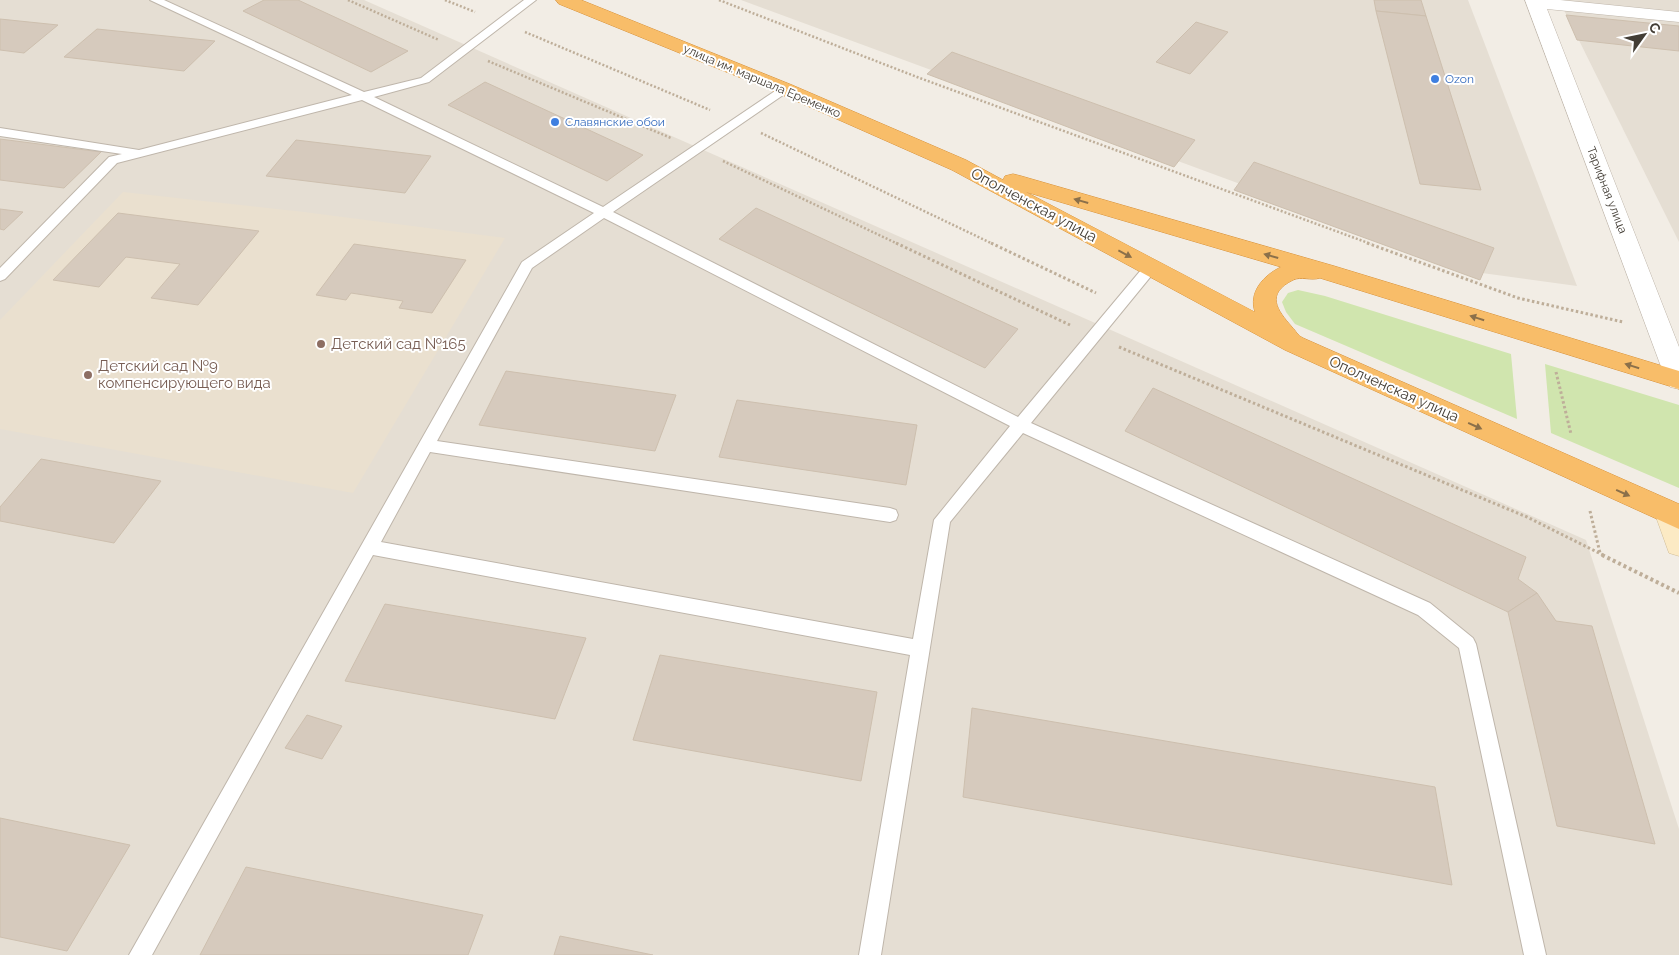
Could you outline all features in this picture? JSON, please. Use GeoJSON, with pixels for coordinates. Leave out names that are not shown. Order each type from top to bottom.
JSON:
{"type":"FeatureCollection","features":[{"type":"Feature","properties":{"kind":"highway","name":"улица им. маршала Еременко"},"geometry":{"type":"LineString","coordinates":[[564,0],[786,90],[959,165]]}},
{"type":"Feature","properties":{"kind":"highway","name":"Ополченская улица"},"geometry":{"type":"LineString","coordinates":[[959,165],[1294,344],[1674,515]]}},
{"type":"Feature","properties":{"kind":"highway","name":"Ополченская улица"},"geometry":{"type":"LineString","coordinates":[[959,165],[1326,272],[1679,380]]}},
{"type":"Feature","properties":{"kind":"highway"},"geometry":{"type":"LineString","coordinates":[[1294,344],[1270,320],[1264,305],[1265,296],[1279,278],[1294,271],[1326,272]]}},
{"type":"Feature","properties":{"kind":"street"},"geometry":{"type":"LineString","coordinates":[[1535,2],[1679,17]]}},
{"type":"Feature","properties":{"kind":"street","name":"Тарифная улица"},"geometry":{"type":"LineString","coordinates":[[1535,2],[1679,380]]}},
{"type":"Feature","properties":{"kind":"street"},"geometry":{"type":"LineString","coordinates":[[1674,515],[1679,544]]}},
{"type":"Feature","properties":{"kind":"lane"},"geometry":{"type":"LineString","coordinates":[[155,0],[363,96],[604,213],[1021,425],[1424,609],[1467,644],[1535,955]]}},
{"type":"Feature","properties":{"kind":"lane"},"geometry":{"type":"LineString","coordinates":[[0,276],[113,160],[425,80],[531,0]]}},
{"type":"Feature","properties":{"kind":"lane"},"geometry":{"type":"LineString","coordinates":[[140,955],[527,265],[786,90]]}},
{"type":"Feature","properties":{"kind":"lane"},"geometry":{"type":"LineString","coordinates":[[0,132],[141,153]]}},
{"type":"Feature","properties":{"kind":"lane"},"geometry":{"type":"LineString","coordinates":[[870,955],[942,520],[1151,268]]}},
{"type":"Feature","properties":{"kind":"lane"},"geometry":{"type":"LineString","coordinates":[[425,445],[890,515]]}},
{"type":"Feature","properties":{"kind":"lane"},"geometry":{"type":"LineString","coordinates":[[368,547],[920,649]]}},
{"type":"Feature","properties":{"kind":"path"},"geometry":{"type":"LineString","coordinates":[[348,0],[463,51],[698,149],[1094,337],[1527,517],[1679,593]]}},
{"type":"Feature","properties":{"kind":"path"},"geometry":{"type":"LineString","coordinates":[[445,0],[738,122],[1120,304]]}},
{"type":"Feature","properties":{"kind":"path"},"geometry":{"type":"LineString","coordinates":[[719,0],[926,81],[1518,298],[1660,330]]}},
{"type":"Feature","properties":{"kind":"path"},"geometry":{"type":"LineString","coordinates":[[1539,302],[1600,554]]}},
{"type":"Feature","properties":{"kind":"shaded area"},"geometry":{"type":"Polygon","coordinates":[[[0,0],[364,0],[1586,540],[1679,829],[1679,955],[0,955],[0,0]]]}},
{"type":"Feature","properties":{"kind":"shaded area"},"geometry":{"type":"Polygon","coordinates":[[[741,0],[1468,0],[1577,286],[1482,273],[741,0]]]}},
{"type":"Feature","properties":{"kind":"shaded area"},"geometry":{"type":"Polygon","coordinates":[[[1559,0],[1679,0],[1679,242],[1559,0]]]}},
{"type":"Feature","properties":{"kind":"shaded area"},"geometry":{"type":"Polygon","coordinates":[[[123,192],[304,212],[505,238],[353,493],[0,429],[0,320],[123,192]]]}},
{"type":"Feature","properties":{"kind":"green space"},"geometry":{"type":"Polygon","coordinates":[[[1298,290],[1325,296],[1511,354],[1517,419],[1295,324],[1286,312],[1282,302],[1288,293],[1298,290]]]}},
{"type":"Feature","properties":{"kind":"green space"},"geometry":{"type":"Polygon","coordinates":[[[1545,364],[1679,405],[1679,488],[1551,433],[1545,364]]]}},
{"type":"Feature","properties":{"kind":"building"},"geometry":{"type":"Polygon","coordinates":[[[264,0],[298,0],[408,51],[371,72],[243,11],[264,0]]]}},
{"type":"Feature","properties":{"kind":"building"},"geometry":{"type":"Polygon","coordinates":[[[1374,0],[1421,0],[1426,16],[1376,11],[1374,0]]]}},
{"type":"Feature","properties":{"kind":"building"},"geometry":{"type":"Polygon","coordinates":[[[1376,11],[1426,16],[1481,190],[1420,184],[1376,11]]]}},
{"type":"Feature","properties":{"kind":"building"},"geometry":{"type":"Polygon","coordinates":[[[1566,15],[1679,26],[1679,51],[1577,40],[1566,15]]]}},
{"type":"Feature","properties":{"kind":"building"},"geometry":{"type":"Polygon","coordinates":[[[0,19],[58,25],[24,53],[0,50],[0,19]]]}},
{"type":"Feature","properties":{"kind":"building"},"geometry":{"type":"Polygon","coordinates":[[[1196,22],[1228,32],[1190,74],[1156,62],[1196,22]]]}},
{"type":"Feature","properties":{"kind":"building"},"geometry":{"type":"Polygon","coordinates":[[[97,29],[215,41],[184,71],[64,57],[97,29]]]}},
{"type":"Feature","properties":{"kind":"building"},"geometry":{"type":"Polygon","coordinates":[[[952,52],[1195,140],[1174,167],[927,74],[952,52]]]}},
{"type":"Feature","properties":{"kind":"building"},"geometry":{"type":"Polygon","coordinates":[[[485,82],[643,155],[607,181],[448,105],[485,82]]]}},
{"type":"Feature","properties":{"kind":"building"},"geometry":{"type":"Polygon","coordinates":[[[0,139],[101,152],[64,188],[0,180],[0,139]]]}},
{"type":"Feature","properties":{"kind":"building"},"geometry":{"type":"Polygon","coordinates":[[[296,140],[431,156],[405,193],[266,176],[296,140]]]}},
{"type":"Feature","properties":{"kind":"building"},"geometry":{"type":"Polygon","coordinates":[[[1254,162],[1494,248],[1480,280],[1234,190],[1254,162]]]}},
{"type":"Feature","properties":{"kind":"building"},"geometry":{"type":"Polygon","coordinates":[[[756,208],[1018,329],[985,368],[719,239],[756,208]]]}},
{"type":"Feature","properties":{"kind":"building"},"geometry":{"type":"Polygon","coordinates":[[[0,209],[23,212],[4,230],[0,229],[0,209]]]}},
{"type":"Feature","properties":{"kind":"building"},"geometry":{"type":"Polygon","coordinates":[[[118,213],[259,231],[198,305],[151,298],[180,264],[126,257],[99,287],[53,280],[118,213]]]}},
{"type":"Feature","properties":{"kind":"building"},"geometry":{"type":"Polygon","coordinates":[[[354,244],[466,260],[432,313],[399,308],[403,301],[351,293],[346,300],[316,295],[354,244]]]}},
{"type":"Feature","properties":{"kind":"building"},"geometry":{"type":"Polygon","coordinates":[[[506,371],[676,395],[655,451],[479,425],[506,371]]]}},
{"type":"Feature","properties":{"kind":"building"},"geometry":{"type":"Polygon","coordinates":[[[1153,388],[1526,557],[1518,579],[1537,593],[1508,612],[1125,431],[1153,388]]]}},
{"type":"Feature","properties":{"kind":"building"},"geometry":{"type":"Polygon","coordinates":[[[737,400],[917,425],[906,485],[719,457],[737,400]]]}},
{"type":"Feature","properties":{"kind":"building"},"geometry":{"type":"Polygon","coordinates":[[[41,459],[161,481],[114,543],[0,521],[0,507],[41,459]]]}},
{"type":"Feature","properties":{"kind":"building"},"geometry":{"type":"Polygon","coordinates":[[[1537,593],[1556,621],[1592,626],[1655,844],[1557,826],[1508,612],[1537,593]]]}},
{"type":"Feature","properties":{"kind":"building"},"geometry":{"type":"Polygon","coordinates":[[[385,604],[586,638],[555,719],[345,681],[385,604]]]}},
{"type":"Feature","properties":{"kind":"building"},"geometry":{"type":"Polygon","coordinates":[[[660,655],[877,692],[861,781],[633,740],[660,655]]]}},
{"type":"Feature","properties":{"kind":"building"},"geometry":{"type":"Polygon","coordinates":[[[972,708],[1435,787],[1452,885],[963,797],[972,708]]]}},
{"type":"Feature","properties":{"kind":"building"},"geometry":{"type":"Polygon","coordinates":[[[307,715],[342,726],[322,759],[285,748],[307,715]]]}},
{"type":"Feature","properties":{"kind":"building"},"geometry":{"type":"Polygon","coordinates":[[[0,818],[130,845],[67,951],[0,937],[0,818]]]}},
{"type":"Feature","properties":{"kind":"building"},"geometry":{"type":"Polygon","coordinates":[[[246,867],[483,915],[468,955],[200,955],[246,867]]]}},
{"type":"Feature","properties":{"kind":"building"},"geometry":{"type":"Polygon","coordinates":[[[560,936],[653,955],[554,955],[560,936]]]}},
{"type":"Feature","properties":{"kind":"place","name":"Ozon"},"geometry":{"type":"Point","coordinates":[1435,79]}},
{"type":"Feature","properties":{"kind":"place","name":"Славянские обои"},"geometry":{"type":"Point","coordinates":[555,122]}},
{"type":"Feature","properties":{"kind":"place","name":"Детский сад №165"},"geometry":{"type":"Point","coordinates":[321,344]}},
{"type":"Feature","properties":{"kind":"place","name":"Детский сад №9 компенсирующего вида"},"geometry":{"type":"Point","coordinates":[88,375]}}]}
